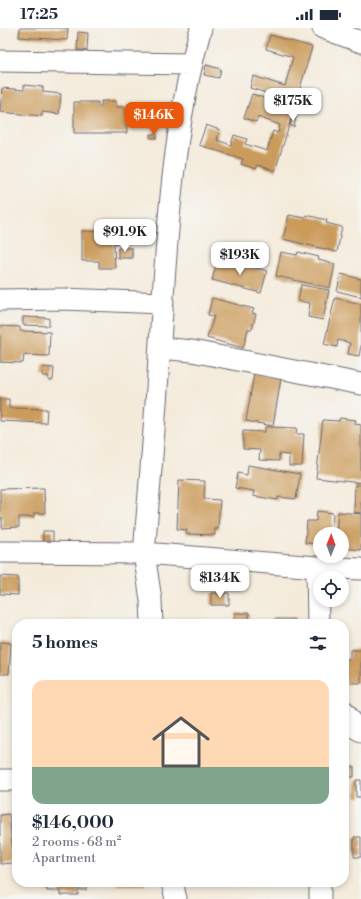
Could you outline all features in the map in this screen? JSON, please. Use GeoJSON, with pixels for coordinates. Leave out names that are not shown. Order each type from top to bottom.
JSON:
{"type":"FeatureCollection","features":[{"type":"Feature","properties":{"kind":"street"},"geometry":{"type":"LineString","coordinates":[[152,619],[151,600],[144,553],[167,241],[175,160],[190,64],[201,28]]}},
{"type":"Feature","properties":{"kind":"street"},"geometry":{"type":"LineString","coordinates":[[323,28],[361,42]]}},
{"type":"Feature","properties":{"kind":"street"},"geometry":{"type":"LineString","coordinates":[[0,60],[190,64]]}},
{"type":"Feature","properties":{"kind":"street"},"geometry":{"type":"LineString","coordinates":[[0,300],[63,299],[162,303]]}},
{"type":"Feature","properties":{"kind":"street"},"geometry":{"type":"LineString","coordinates":[[160,348],[192,351],[361,384]]}},
{"type":"Feature","properties":{"kind":"street"},"geometry":{"type":"LineString","coordinates":[[0,552],[144,553],[317,567],[361,569]]}},
{"type":"Feature","properties":{"kind":"street"},"geometry":{"type":"LineString","coordinates":[[317,567],[318,619]]}},
{"type":"Feature","properties":{"kind":"street"},"geometry":{"type":"LineString","coordinates":[[349,718],[356,728],[361,731]]}},
{"type":"Feature","properties":{"kind":"street"},"geometry":{"type":"LineString","coordinates":[[0,780],[12,780]]}},
{"type":"Feature","properties":{"kind":"street"},"geometry":{"type":"LineString","coordinates":[[173,887],[176,899]]}},
{"type":"Feature","properties":{"kind":"street"},"geometry":{"type":"LineString","coordinates":[[320,887],[320,899]]}},
{"type":"Feature","properties":{"kind":"building"},"geometry":{"type":"Polygon","coordinates":[[[20,28],[68,28],[67,40],[19,37],[20,28]]]}},
{"type":"Feature","properties":{"kind":"building"},"geometry":{"type":"Polygon","coordinates":[[[78,32],[88,33],[87,51],[77,50],[78,32]]]}},
{"type":"Feature","properties":{"kind":"building"},"geometry":{"type":"Polygon","coordinates":[[[270,35],[312,47],[296,102],[250,88],[253,76],[285,86],[293,57],[266,49],[270,35]]]}},
{"type":"Feature","properties":{"kind":"building"},"geometry":{"type":"Polygon","coordinates":[[[206,65],[221,69],[219,78],[204,75],[206,65]]]}},
{"type":"Feature","properties":{"kind":"building"},"geometry":{"type":"Polygon","coordinates":[[[24,85],[43,87],[43,92],[61,94],[59,114],[42,112],[42,116],[0,112],[2,88],[24,90],[24,85]]]}},
{"type":"Feature","properties":{"kind":"building"},"geometry":{"type":"Polygon","coordinates":[[[252,94],[279,103],[277,108],[293,113],[275,171],[258,165],[256,169],[241,164],[243,159],[199,145],[206,125],[220,130],[217,140],[231,145],[234,135],[247,139],[245,144],[267,151],[273,131],[278,133],[280,125],[258,117],[256,122],[244,118],[252,94]]]}},
{"type":"Feature","properties":{"kind":"building"},"geometry":{"type":"Polygon","coordinates":[[[101,101],[116,101],[116,107],[126,107],[127,133],[74,133],[74,102],[98,102],[98,107],[101,107],[101,101]]]}},
{"type":"Feature","properties":{"kind":"building"},"geometry":{"type":"Polygon","coordinates":[[[293,116],[296,117],[294,127],[290,125],[293,116]]]}},
{"type":"Feature","properties":{"kind":"building"},"geometry":{"type":"Polygon","coordinates":[[[150,134],[157,134],[157,138],[150,138],[150,134]]]}},
{"type":"Feature","properties":{"kind":"building"},"geometry":{"type":"Polygon","coordinates":[[[289,215],[305,218],[306,215],[327,220],[326,223],[342,227],[337,252],[283,239],[289,215]]]}},
{"type":"Feature","properties":{"kind":"building"},"geometry":{"type":"Polygon","coordinates":[[[82,231],[117,232],[117,244],[114,243],[115,268],[99,268],[99,261],[82,261],[82,231]]]}},
{"type":"Feature","properties":{"kind":"building"},"geometry":{"type":"Polygon","coordinates":[[[118,248],[132,248],[132,258],[118,258],[118,248]]]}},
{"type":"Feature","properties":{"kind":"building"},"geometry":{"type":"Polygon","coordinates":[[[281,252],[297,255],[298,252],[319,257],[318,260],[335,264],[330,288],[276,276],[281,252]]]}},
{"type":"Feature","properties":{"kind":"building"},"geometry":{"type":"Polygon","coordinates":[[[218,258],[267,271],[261,293],[212,280],[218,258]]]}},
{"type":"Feature","properties":{"kind":"building"},"geometry":{"type":"Polygon","coordinates":[[[341,274],[361,279],[361,297],[337,291],[341,274]]]}},
{"type":"Feature","properties":{"kind":"building"},"geometry":{"type":"Polygon","coordinates":[[[301,285],[329,290],[323,320],[308,317],[310,303],[298,301],[301,285]]]}},
{"type":"Feature","properties":{"kind":"building"},"geometry":{"type":"Polygon","coordinates":[[[212,298],[254,309],[252,313],[256,314],[252,329],[248,329],[243,348],[207,338],[214,316],[208,315],[212,298]]]}},
{"type":"Feature","properties":{"kind":"building"},"geometry":{"type":"Polygon","coordinates":[[[335,298],[361,304],[361,346],[359,356],[348,354],[350,343],[338,340],[337,347],[324,344],[335,298]]]}},
{"type":"Feature","properties":{"kind":"building"},"geometry":{"type":"Polygon","coordinates":[[[23,317],[49,318],[49,326],[23,325],[23,317]]]}},
{"type":"Feature","properties":{"kind":"building"},"geometry":{"type":"Polygon","coordinates":[[[0,326],[20,327],[20,331],[50,332],[49,356],[24,355],[23,363],[0,362],[0,326]]]}},
{"type":"Feature","properties":{"kind":"building"},"geometry":{"type":"Polygon","coordinates":[[[43,367],[54,368],[53,380],[48,380],[48,376],[42,376],[43,367]]]}},
{"type":"Feature","properties":{"kind":"building"},"geometry":{"type":"Polygon","coordinates":[[[254,374],[281,378],[273,426],[246,421],[254,374]]]}},
{"type":"Feature","properties":{"kind":"building"},"geometry":{"type":"Polygon","coordinates":[[[0,399],[9,399],[9,408],[47,409],[46,423],[0,421],[0,399]]]}},
{"type":"Feature","properties":{"kind":"building"},"geometry":{"type":"Polygon","coordinates":[[[340,418],[356,420],[355,424],[361,425],[361,483],[316,478],[323,420],[339,421],[340,418]]]}},
{"type":"Feature","properties":{"kind":"building"},"geometry":{"type":"Polygon","coordinates":[[[265,427],[297,428],[296,434],[304,434],[302,466],[289,466],[289,455],[279,454],[279,461],[259,460],[260,450],[243,449],[243,431],[265,432],[265,427]]]}},
{"type":"Feature","properties":{"kind":"building"},"geometry":{"type":"Polygon","coordinates":[[[248,465],[300,474],[296,499],[278,497],[278,500],[253,496],[254,491],[235,488],[238,473],[247,475],[248,465]]]}},
{"type":"Feature","properties":{"kind":"building"},"geometry":{"type":"Polygon","coordinates":[[[179,480],[205,481],[204,499],[220,500],[218,529],[215,529],[215,535],[186,534],[187,530],[177,529],[179,480]]]}},
{"type":"Feature","properties":{"kind":"building"},"geometry":{"type":"Polygon","coordinates":[[[355,485],[361,485],[361,513],[354,512],[355,485]]]}},
{"type":"Feature","properties":{"kind":"building"},"geometry":{"type":"Polygon","coordinates":[[[44,488],[45,513],[34,513],[34,517],[19,517],[19,527],[2,528],[2,518],[0,518],[0,489],[44,488]]]}},
{"type":"Feature","properties":{"kind":"building"},"geometry":{"type":"Polygon","coordinates":[[[317,511],[333,513],[332,527],[313,527],[313,544],[305,543],[307,521],[316,521],[317,511]]]}},
{"type":"Feature","properties":{"kind":"building"},"geometry":{"type":"Polygon","coordinates":[[[338,512],[361,514],[361,550],[349,549],[349,527],[337,527],[338,512]]]}},
{"type":"Feature","properties":{"kind":"building"},"geometry":{"type":"Polygon","coordinates":[[[43,531],[53,531],[53,544],[43,543],[43,531]]]}},
{"type":"Feature","properties":{"kind":"building"},"geometry":{"type":"Polygon","coordinates":[[[0,576],[18,577],[18,595],[0,594],[0,576]]]}},
{"type":"Feature","properties":{"kind":"building"},"geometry":{"type":"Polygon","coordinates":[[[211,593],[229,593],[229,605],[211,605],[211,593]]]}},
{"type":"Feature","properties":{"kind":"building"},"geometry":{"type":"Polygon","coordinates":[[[235,613],[249,613],[249,619],[235,619],[235,613]]]}},
{"type":"Feature","properties":{"kind":"building"},"geometry":{"type":"Polygon","coordinates":[[[0,642],[11,643],[9,674],[0,674],[0,642]]]}},
{"type":"Feature","properties":{"kind":"building"},"geometry":{"type":"Polygon","coordinates":[[[350,650],[361,650],[361,683],[349,683],[350,650]]]}},
{"type":"Feature","properties":{"kind":"building"},"geometry":{"type":"Polygon","coordinates":[[[349,766],[354,766],[354,777],[349,777],[349,766]]]}},
{"type":"Feature","properties":{"kind":"building"},"geometry":{"type":"Polygon","coordinates":[[[356,780],[361,780],[361,797],[356,797],[356,780]]]}},
{"type":"Feature","properties":{"kind":"building"},"geometry":{"type":"Polygon","coordinates":[[[9,814],[12,843],[12,863],[0,864],[0,815],[9,814]]]}},
{"type":"Feature","properties":{"kind":"building"},"geometry":{"type":"Polygon","coordinates":[[[354,837],[361,837],[361,857],[354,857],[354,837]]]}},
{"type":"Feature","properties":{"kind":"building"},"geometry":{"type":"Polygon","coordinates":[[[47,887],[86,887],[86,890],[78,890],[78,895],[60,895],[60,891],[47,891],[47,887]]]}}]}
